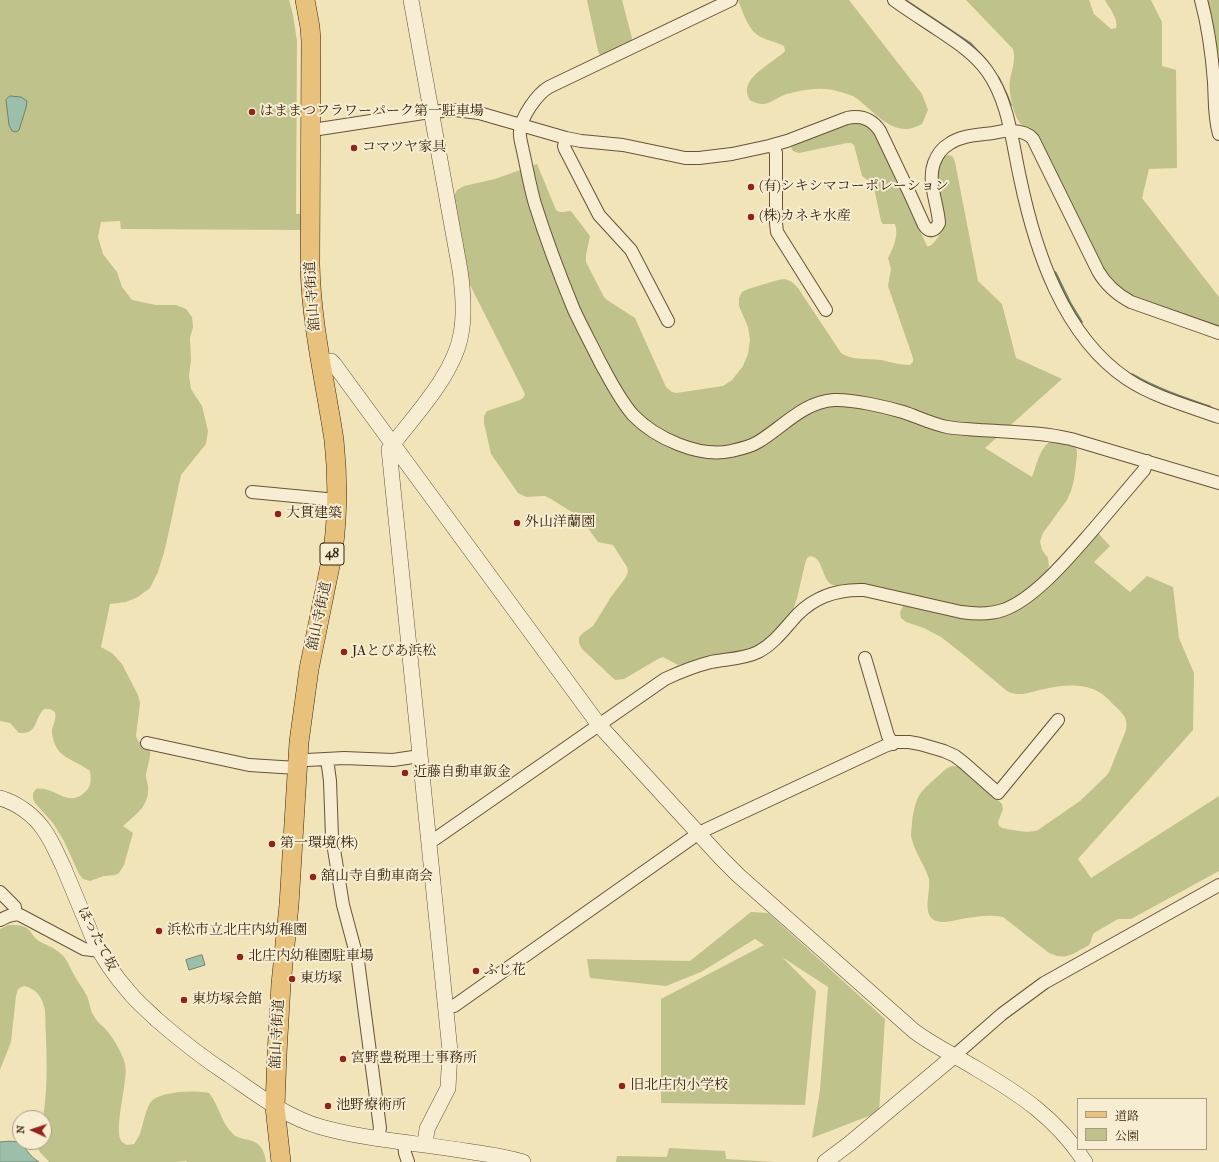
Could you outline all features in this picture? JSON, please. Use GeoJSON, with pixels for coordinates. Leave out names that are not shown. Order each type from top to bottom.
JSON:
{"type":"FeatureCollection","features":[{"type":"Feature","properties":{"kind":"main road","name":"舘山寺街道"},"geometry":{"type":"LineString","coordinates":[[281,1162],[275,1107],[281,984],[288,905],[297,764],[306,687],[336,532],[337,500],[334,440],[314,323],[310,279],[311,34],[305,0]]}},
{"type":"Feature","properties":{"kind":"street"},"geometry":{"type":"LineString","coordinates":[[411,0],[430,112],[460,270],[463,320],[461,336],[447,371],[432,393],[388,449],[450,1051],[448,1088],[427,1129],[425,1144]]}},
{"type":"Feature","properties":{"kind":"street"},"geometry":{"type":"LineString","coordinates":[[731,0],[543,90],[524,117],[521,126],[520,131],[533,199],[574,311],[623,403],[634,416],[662,438],[678,445],[711,452],[727,452],[758,442],[805,409],[818,403],[833,400],[848,401],[902,411],[926,421],[947,427],[1059,436],[1219,483]]}},
{"type":"Feature","properties":{"kind":"street"},"geometry":{"type":"LineString","coordinates":[[894,0],[966,49],[987,71],[995,85],[1002,99],[1025,203],[1038,246],[1054,287],[1076,327],[1087,342],[1099,356],[1127,379],[1160,396],[1219,417]]}},
{"type":"Feature","properties":{"kind":"street"},"geometry":{"type":"LineString","coordinates":[[1201,0],[1205,14],[1219,134]]}},
{"type":"Feature","properties":{"kind":"street"},"geometry":{"type":"LineString","coordinates":[[311,129],[430,112],[455,110],[467,111],[581,141],[623,145],[685,158],[699,158],[751,151],[774,145],[847,118],[855,116],[863,117],[870,120],[880,131],[924,225],[929,231],[937,228],[939,223],[932,174],[933,165],[942,149],[957,139],[1010,130],[1025,133],[1030,135],[1033,139],[1098,271],[1112,290],[1131,302],[1219,333]]}},
{"type":"Feature","properties":{"kind":"street"},"geometry":{"type":"LineString","coordinates":[[566,138],[564,146],[565,149],[597,210],[606,223],[630,250],[668,321]]}},
{"type":"Feature","properties":{"kind":"street"},"geometry":{"type":"LineString","coordinates":[[774,145],[776,153],[777,232],[826,310]]}},
{"type":"Feature","properties":{"kind":"street"},"geometry":{"type":"LineString","coordinates":[[321,362],[331,361],[334,364],[599,725],[721,858],[738,875],[905,1024],[923,1038],[1018,1094],[1036,1107],[1060,1130],[1085,1162]]}},
{"type":"Feature","properties":{"kind":"street"},"geometry":{"type":"LineString","coordinates":[[428,840],[435,839],[652,688],[680,672],[711,662],[743,657],[757,652],[769,645],[807,606],[828,594],[840,591],[864,590],[975,614],[996,612],[1016,605],[1042,584],[1070,556],[1144,470],[1147,461]]}},
{"type":"Feature","properties":{"kind":"street"},"geometry":{"type":"LineString","coordinates":[[252,492],[337,500]]}},
{"type":"Feature","properties":{"kind":"street"},"geometry":{"type":"LineString","coordinates":[[865,658],[888,736],[893,744]]}},
{"type":"Feature","properties":{"kind":"street"},"geometry":{"type":"LineString","coordinates":[[446,1007],[454,1006],[699,834],[878,750],[893,744],[909,742],[920,744],[955,756],[998,793],[1058,720]]}},
{"type":"Feature","properties":{"kind":"street"},"geometry":{"type":"LineString","coordinates":[[147,743],[245,765],[297,764],[344,758],[393,760],[420,756]]}},
{"type":"Feature","properties":{"kind":"street"},"geometry":{"type":"LineString","coordinates":[[327,759],[330,781],[332,837],[343,905],[358,962],[380,1128],[378,1138]]}},
{"type":"Feature","properties":{"kind":"street","name":"ほったて坂"},"geometry":{"type":"LineString","coordinates":[[0,798],[21,808],[34,818],[44,829],[54,846],[94,940],[117,978],[131,995],[172,1033],[198,1054],[275,1107],[321,1127],[378,1138],[502,1157],[523,1162]]}},
{"type":"Feature","properties":{"kind":"street"},"geometry":{"type":"LineString","coordinates":[[825,1162],[849,1144],[1002,1014],[1044,983],[1219,885]]}},
{"type":"Feature","properties":{"kind":"street"},"geometry":{"type":"LineString","coordinates":[[0,892],[15,907],[15,914]]}},
{"type":"Feature","properties":{"kind":"street"},"geometry":{"type":"LineString","coordinates":[[0,920],[15,914],[20,915],[84,949],[100,951]]}},
{"type":"Feature","properties":{"kind":"street"},"geometry":{"type":"LineString","coordinates":[[404,1142],[408,1162]]}},
{"type":"Feature","properties":{"kind":"green space"},"geometry":{"type":"Polygon","coordinates":[[[0,0],[289,0],[297,41],[296,214],[300,214],[301,216],[301,230],[121,229],[120,221],[101,222],[98,237],[103,254],[117,272],[122,287],[132,300],[156,305],[176,305],[186,309],[192,317],[193,327],[190,338],[191,360],[189,376],[191,389],[202,406],[208,431],[206,444],[181,475],[165,549],[158,572],[150,588],[138,597],[126,602],[110,604],[101,647],[112,653],[122,664],[138,695],[140,703],[136,736],[138,741],[150,750],[146,775],[148,789],[146,802],[136,815],[123,826],[133,833],[124,865],[119,873],[90,881],[83,879],[79,874],[64,841],[53,823],[35,803],[33,793],[36,789],[43,789],[67,798],[79,796],[86,791],[90,784],[90,771],[66,757],[57,748],[52,733],[55,712],[50,709],[44,709],[33,729],[25,733],[19,733],[10,723],[0,721],[0,0]]]}},
{"type":"Feature","properties":{"kind":"green space"},"geometry":{"type":"Polygon","coordinates":[[[587,0],[622,0],[632,38],[631,43],[603,55],[599,54],[587,0]]]}},
{"type":"Feature","properties":{"kind":"green space"},"geometry":{"type":"Polygon","coordinates":[[[738,0],[849,0],[922,94],[928,110],[922,124],[909,129],[893,126],[886,123],[854,97],[842,92],[827,89],[810,89],[787,94],[766,104],[751,101],[747,92],[747,86],[750,81],[785,51],[784,46],[756,34],[746,21],[738,0]]]}},
{"type":"Feature","properties":{"kind":"green space"},"geometry":{"type":"Polygon","coordinates":[[[966,0],[1089,0],[1094,14],[1111,29],[1116,28],[1117,25],[1105,0],[1151,0],[1162,22],[1162,66],[1176,70],[1177,168],[1149,169],[1142,198],[1219,297],[1219,327],[1133,297],[1112,281],[1103,268],[1037,135],[1020,123],[1014,112],[1010,89],[1010,80],[1014,61],[1013,49],[966,0]]]}},
{"type":"Feature","properties":{"kind":"green space"},"geometry":{"type":"Polygon","coordinates":[[[1206,0],[1219,0],[1219,82],[1206,0]]]}},
{"type":"Feature","properties":{"kind":"green space"},"geometry":{"type":"Polygon","coordinates":[[[855,121],[872,128],[927,246],[930,246],[935,242],[945,224],[938,186],[939,166],[942,159],[949,155],[953,157],[978,281],[1002,304],[1016,358],[1062,379],[985,448],[1032,477],[1041,452],[1052,440],[1074,445],[1077,450],[1074,480],[1071,491],[1067,500],[1043,533],[1040,541],[1042,550],[1048,558],[1049,566],[1045,574],[1013,600],[1001,606],[975,609],[852,584],[836,586],[827,581],[819,562],[816,558],[811,556],[807,558],[805,564],[793,610],[776,632],[755,648],[678,665],[663,657],[624,679],[615,680],[582,649],[579,643],[579,637],[593,626],[611,597],[626,577],[628,572],[627,567],[613,545],[598,542],[582,520],[575,514],[545,496],[526,497],[518,493],[491,454],[484,423],[484,416],[487,411],[520,400],[525,394],[470,285],[454,204],[454,196],[457,190],[464,186],[495,179],[537,164],[556,210],[562,212],[571,211],[590,236],[586,262],[604,297],[635,318],[666,387],[672,392],[676,393],[723,386],[732,380],[743,366],[748,354],[750,340],[748,327],[739,306],[739,298],[742,292],[785,279],[792,282],[798,288],[841,353],[845,356],[910,365],[913,362],[913,358],[888,286],[891,269],[888,258],[896,237],[895,224],[883,224],[881,221],[873,184],[862,176],[854,145],[847,143],[799,153],[792,150],[791,147],[793,144],[855,121]]]}},
{"type":"Feature","properties":{"kind":"green space"},"geometry":{"type":"Polygon","coordinates":[[[1097,532],[1110,546],[1094,562],[1130,592],[1147,576],[1173,587],[1179,638],[1194,673],[1193,730],[1078,859],[1091,878],[1219,796],[1219,871],[1131,919],[1118,919],[1094,933],[1088,946],[1062,957],[1049,953],[1003,917],[981,916],[945,922],[937,921],[931,918],[928,907],[929,879],[911,838],[915,806],[919,795],[926,787],[948,768],[957,766],[965,770],[1002,804],[1003,809],[998,822],[999,826],[1002,828],[1029,832],[1038,830],[1080,801],[1107,775],[1126,730],[1125,717],[1107,698],[1091,688],[1078,686],[1058,686],[1021,694],[1007,691],[941,637],[924,628],[906,622],[901,618],[900,612],[903,606],[909,605],[969,619],[989,619],[1004,615],[1097,532]]]}},
{"type":"Feature","properties":{"kind":"green space"},"geometry":{"type":"Polygon","coordinates":[[[751,912],[768,913],[885,1019],[879,1112],[812,1138],[820,1090],[828,987],[782,957],[816,991],[805,1105],[661,1103],[661,999],[764,945],[755,939],[701,972],[666,986],[590,978],[587,959],[690,961],[751,912]]]}},
{"type":"Feature","properties":{"kind":"green space"},"geometry":{"type":"Polygon","coordinates":[[[8,925],[19,925],[27,928],[37,940],[55,949],[64,957],[87,996],[95,1018],[118,1047],[124,1060],[126,1072],[119,1128],[119,1136],[122,1142],[127,1145],[134,1144],[140,1134],[148,1106],[154,1099],[178,1092],[203,1092],[209,1093],[229,1130],[235,1136],[253,1141],[260,1146],[264,1153],[266,1162],[49,1162],[39,1150],[52,1150],[52,1110],[44,1110],[47,1078],[45,1010],[36,991],[29,987],[24,986],[18,989],[11,1042],[0,1070],[0,929],[8,925]]]}},
{"type":"Feature","properties":{"kind":"green space"},"geometry":{"type":"Polygon","coordinates":[[[669,1148],[725,1151],[726,1159],[775,1162],[616,1162],[617,1156],[667,1157],[669,1148]]]}},
{"type":"Feature","properties":{"kind":"shaded area"},"geometry":{"type":"Polygon","coordinates":[[[10,96],[21,97],[27,101],[19,130],[16,132],[12,131],[9,125],[6,100],[10,96]]]}},
{"type":"Feature","properties":{"kind":"shaded area"},"geometry":{"type":"Polygon","coordinates":[[[202,955],[205,965],[189,970],[186,960],[202,955]]]}},
{"type":"Feature","properties":{"kind":"shaded area"},"geometry":{"type":"Polygon","coordinates":[[[9,1141],[12,1141],[12,1150],[26,1150],[33,1158],[39,1162],[0,1162],[0,1142],[9,1141]]]}},
{"type":"Feature","properties":{"kind":"waterway"},"geometry":{"type":"LineString","coordinates":[[907,2],[970,44],[985,60]]}},
{"type":"Feature","properties":{"kind":"waterway"},"geometry":{"type":"LineString","coordinates":[[998,78],[1010,105]]}},
{"type":"Feature","properties":{"kind":"waterway"},"geometry":{"type":"LineString","coordinates":[[1055,273],[1070,304],[1081,322]]}},
{"type":"Feature","properties":{"kind":"waterway"},"geometry":{"type":"LineString","coordinates":[[1132,375],[1160,389],[1209,407]]}},
{"type":"Feature","properties":{"kind":"place","name":"はままつフラワーパーク第一駐車場"},"geometry":{"type":"Point","coordinates":[252,112]}},
{"type":"Feature","properties":{"kind":"place","name":"コマツヤ家具"},"geometry":{"type":"Point","coordinates":[354,148]}},
{"type":"Feature","properties":{"kind":"place","name":"(有)シキシマコーポレーション"},"geometry":{"type":"Point","coordinates":[751,187]}},
{"type":"Feature","properties":{"kind":"place","name":"(株)カネキ水産"},"geometry":{"type":"Point","coordinates":[751,217]}},
{"type":"Feature","properties":{"kind":"place","name":"大貫建築"},"geometry":{"type":"Point","coordinates":[278,514]}},
{"type":"Feature","properties":{"kind":"place","name":"外山洋蘭園"},"geometry":{"type":"Point","coordinates":[517,523]}},
{"type":"Feature","properties":{"kind":"place","name":"JAとぴあ浜松"},"geometry":{"type":"Point","coordinates":[344,652]}},
{"type":"Feature","properties":{"kind":"place","name":"近藤自動車鈑金"},"geometry":{"type":"Point","coordinates":[405,773]}},
{"type":"Feature","properties":{"kind":"place","name":"第一環境(株)"},"geometry":{"type":"Point","coordinates":[272,844]}},
{"type":"Feature","properties":{"kind":"place","name":"舘山寺自動車商会"},"geometry":{"type":"Point","coordinates":[313,877]}},
{"type":"Feature","properties":{"kind":"place","name":"浜松市立北庄内幼稚園"},"geometry":{"type":"Point","coordinates":[159,931]}},
{"type":"Feature","properties":{"kind":"place","name":"北庄内幼稚園駐車場"},"geometry":{"type":"Point","coordinates":[240,957]}},
{"type":"Feature","properties":{"kind":"place","name":"ふじ花"},"geometry":{"type":"Point","coordinates":[476,971]}},
{"type":"Feature","properties":{"kind":"place","name":"東坊塚"},"geometry":{"type":"Point","coordinates":[292,979]}},
{"type":"Feature","properties":{"kind":"place","name":"東坊塚会館"},"geometry":{"type":"Point","coordinates":[184,1000]}},
{"type":"Feature","properties":{"kind":"place","name":"宮野豊税理士事務所"},"geometry":{"type":"Point","coordinates":[343,1059]}},
{"type":"Feature","properties":{"kind":"place","name":"旧北庄内小学校"},"geometry":{"type":"Point","coordinates":[622,1086]}},
{"type":"Feature","properties":{"kind":"place","name":"池野療術所"},"geometry":{"type":"Point","coordinates":[328,1106]}}]}
